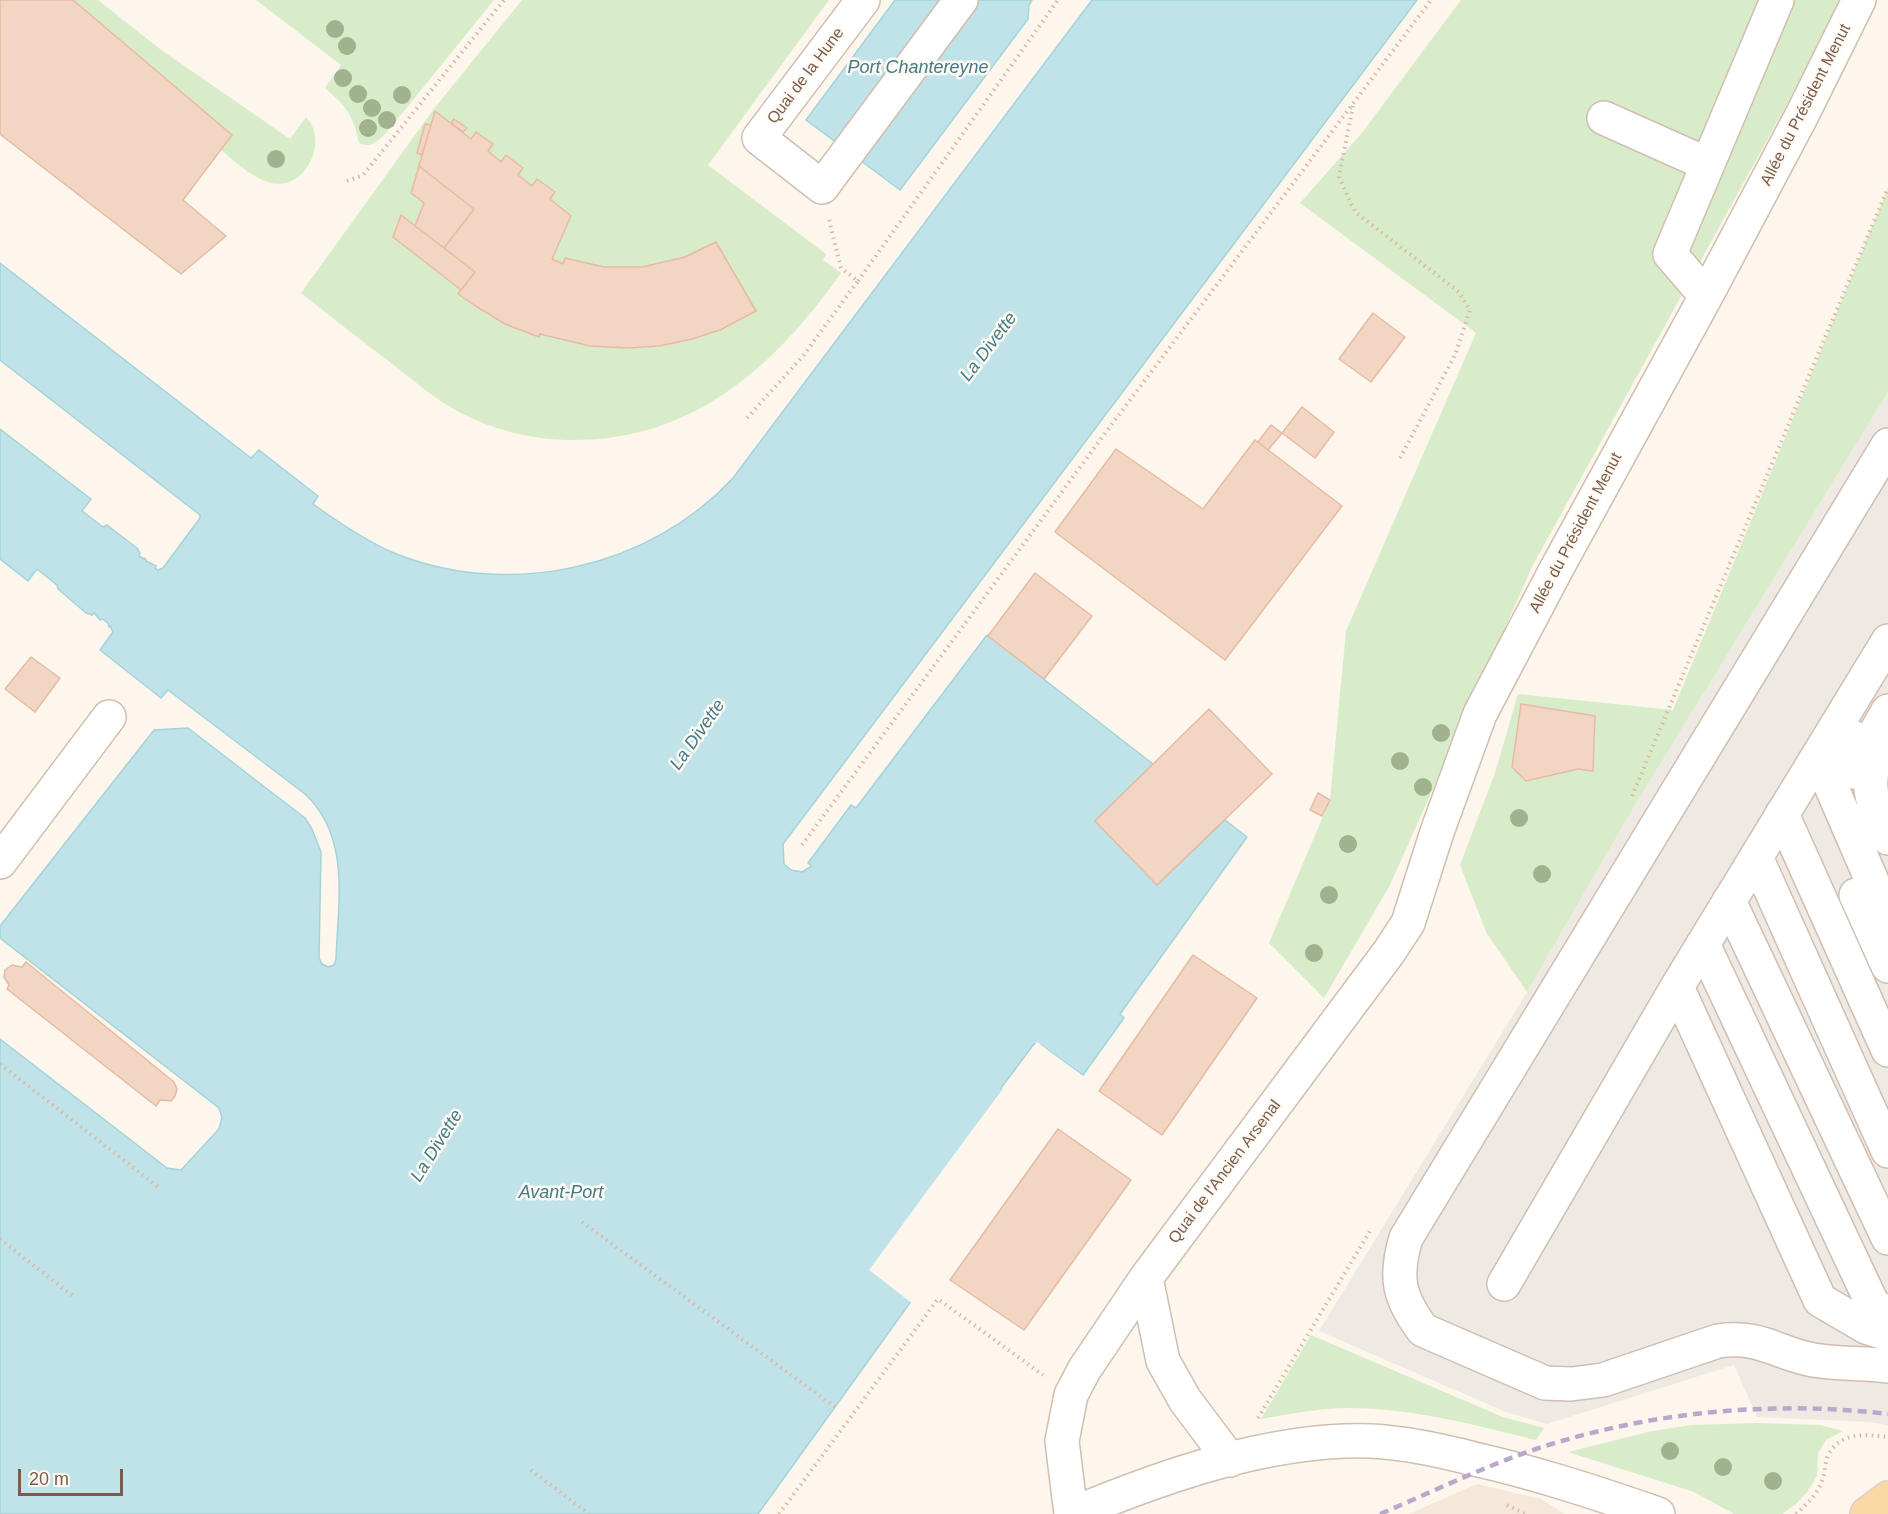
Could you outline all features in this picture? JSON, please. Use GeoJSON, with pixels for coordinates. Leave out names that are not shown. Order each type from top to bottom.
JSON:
{"type":"FeatureCollection","features":[{"type":"Feature","properties":{"kind":"main road"},"geometry":{"type":"LineString","coordinates":[[1867,1514],[1888,1498]]}},
{"type":"Feature","properties":{"kind":"street","name":"Quai de la Hune"},"geometry":{"type":"LineString","coordinates":[[822,187],[759,138],[863,0]]}},
{"type":"Feature","properties":{"kind":"street"},"geometry":{"type":"LineString","coordinates":[[822,187],[961,0]]}},
{"type":"Feature","properties":{"kind":"street"},"geometry":{"type":"LineString","coordinates":[[1706,296],[1670,254],[1777,0]]}},
{"type":"Feature","properties":{"kind":"street","name":"Allée du Président Menut"},"geometry":{"type":"LineString","coordinates":[[1304,1066],[1389,952],[1408,922],[1437,832],[1480,714],[1706,296],[1802,115],[1859,0]]}},
{"type":"Feature","properties":{"kind":"street"},"geometry":{"type":"LineString","coordinates":[[1604,118],[1707,164]]}},
{"type":"Feature","properties":{"kind":"street"},"geometry":{"type":"LineString","coordinates":[[1888,446],[1406,1238],[1400,1257],[1400,1276],[1403,1299],[1423,1330],[1545,1383],[1571,1384],[1603,1380],[1718,1341],[1738,1338],[1766,1344],[1813,1360],[1888,1366]]}},
{"type":"Feature","properties":{"kind":"street"},"geometry":{"type":"LineString","coordinates":[[1504,1284],[1742,880],[1888,641]]}},
{"type":"Feature","properties":{"kind":"street"},"geometry":{"type":"LineString","coordinates":[[1888,679],[1839,760],[1833,772],[1831,786],[1888,918]]}},
{"type":"Feature","properties":{"kind":"street"},"geometry":{"type":"LineString","coordinates":[[1888,711],[1852,773],[1851,791],[1855,811],[1888,884]]}},
{"type":"Feature","properties":{"kind":"street"},"geometry":{"type":"LineString","coordinates":[[0,862],[109,717]]}},
{"type":"Feature","properties":{"kind":"street"},"geometry":{"type":"LineString","coordinates":[[1888,738],[1872,767],[1870,786],[1873,804],[1888,838]]}},
{"type":"Feature","properties":{"kind":"street"},"geometry":{"type":"LineString","coordinates":[[1742,880],[1888,966]]}},
{"type":"Feature","properties":{"kind":"street"},"geometry":{"type":"LineString","coordinates":[[1742,880],[1888,1003]]}},
{"type":"Feature","properties":{"kind":"street"},"geometry":{"type":"LineString","coordinates":[[1742,880],[1888,1050]]}},
{"type":"Feature","properties":{"kind":"street"},"geometry":{"type":"LineString","coordinates":[[1742,880],[1888,1099]]}},
{"type":"Feature","properties":{"kind":"street"},"geometry":{"type":"LineString","coordinates":[[1742,880],[1888,1151]]}},
{"type":"Feature","properties":{"kind":"street"},"geometry":{"type":"LineString","coordinates":[[1742,880],[1888,1193]]}},
{"type":"Feature","properties":{"kind":"street"},"geometry":{"type":"LineString","coordinates":[[1742,880],[1888,1238]]}},
{"type":"Feature","properties":{"kind":"street"},"geometry":{"type":"LineString","coordinates":[[1742,880],[1820,1300],[1875,1305]]}},
{"type":"Feature","properties":{"kind":"street"},"geometry":{"type":"LineString","coordinates":[[1742,880],[1875,1305],[1866,1327],[1888,1334]]}},
{"type":"Feature","properties":{"kind":"street","name":"Quai de l'Ancien Arsenal"},"geometry":{"type":"LineString","coordinates":[[1072,1514],[1062,1441],[1071,1395],[1084,1370],[1146,1278],[1304,1066]]}},
{"type":"Feature","properties":{"kind":"street"},"geometry":{"type":"LineString","coordinates":[[1146,1278],[1163,1361],[1185,1400],[1230,1460]]}},
{"type":"Feature","properties":{"kind":"street"},"geometry":{"type":"LineString","coordinates":[[1072,1514],[1125,1492],[1230,1460],[1292,1446],[1334,1442],[1405,1444],[1495,1464],[1591,1491],[1658,1514]]}},
{"type":"Feature","properties":{"kind":"path"},"geometry":{"type":"LineString","coordinates":[[347,181],[363,175],[504,0]]}},
{"type":"Feature","properties":{"kind":"path"},"geometry":{"type":"LineString","coordinates":[[747,418],[804,356],[1058,0]]}},
{"type":"Feature","properties":{"kind":"path"},"geometry":{"type":"LineString","coordinates":[[801,845],[1106,432],[1431,0]]}},
{"type":"Feature","properties":{"kind":"path"},"geometry":{"type":"LineString","coordinates":[[1353,105],[1340,177],[1355,212],[1459,292],[1470,310],[1455,355],[1398,462]]}},
{"type":"Feature","properties":{"kind":"path"},"geometry":{"type":"LineString","coordinates":[[822,187],[841,268],[858,281]]}},
{"type":"Feature","properties":{"kind":"path"},"geometry":{"type":"LineString","coordinates":[[1630,800],[1888,188]]}},
{"type":"Feature","properties":{"kind":"path"},"geometry":{"type":"LineString","coordinates":[[0,1064],[158,1187]]}},
{"type":"Feature","properties":{"kind":"path"},"geometry":{"type":"LineString","coordinates":[[582,1222],[835,1407]]}},
{"type":"Feature","properties":{"kind":"path"},"geometry":{"type":"LineString","coordinates":[[1255,1423],[1373,1226]]}},
{"type":"Feature","properties":{"kind":"path"},"geometry":{"type":"LineString","coordinates":[[0,1239],[73,1296]]}},
{"type":"Feature","properties":{"kind":"path"},"geometry":{"type":"LineString","coordinates":[[779,1514],[938,1299],[1071,1395]]}},
{"type":"Feature","properties":{"kind":"path"},"geometry":{"type":"LineString","coordinates":[[1796,1514],[1809,1502],[1819,1487],[1828,1455],[1841,1441],[1860,1435],[1888,1437]]}},
{"type":"Feature","properties":{"kind":"path"},"geometry":{"type":"LineString","coordinates":[[531,1470],[590,1514]]}},
{"type":"Feature","properties":{"kind":"path"},"geometry":{"type":"LineString","coordinates":[[1501,1502],[1525,1514]]}},
{"type":"Feature","properties":{"kind":"shaded area"},"geometry":{"type":"Polygon","coordinates":[[[1888,392],[1888,1425],[1869,1422],[1757,1417],[1734,1365],[1547,1424],[1506,1412],[1319,1331],[1527,992],[1632,810],[1888,392]]]}},
{"type":"Feature","properties":{"kind":"shaded area"},"geometry":{"type":"Polygon","coordinates":[[[1477,1484],[1541,1499],[1565,1514],[1409,1514],[1477,1484]]]}},
{"type":"Feature","properties":{"kind":"green space"},"geometry":{"type":"Polygon","coordinates":[[[73,0],[98,0],[160,49],[290,139],[306,117],[313,127],[315,139],[314,151],[304,172],[283,183],[271,183],[244,169],[221,150],[232,135],[73,0]]]}},
{"type":"Feature","properties":{"kind":"green space"},"geometry":{"type":"Polygon","coordinates":[[[256,0],[494,0],[387,132],[375,143],[364,145],[359,143],[355,126],[348,112],[325,88],[341,65],[256,0]]]}},
{"type":"Feature","properties":{"kind":"green space"},"geometry":{"type":"Polygon","coordinates":[[[522,0],[829,0],[708,165],[826,254],[823,260],[841,273],[787,340],[757,369],[724,394],[690,414],[652,429],[611,438],[566,440],[526,436],[486,424],[461,413],[434,396],[301,293],[433,110],[522,0]]]}},
{"type":"Feature","properties":{"kind":"green space"},"geometry":{"type":"Polygon","coordinates":[[[1461,0],[1841,0],[1830,26],[1533,565],[1390,885],[1324,998],[1269,943],[1330,800],[1346,631],[1476,333],[1300,203],[1361,134],[1461,0]]]}},
{"type":"Feature","properties":{"kind":"green space"},"geometry":{"type":"Polygon","coordinates":[[[1888,188],[1888,392],[1632,810],[1527,992],[1486,932],[1460,865],[1495,773],[1518,694],[1673,710],[1888,188]]]}},
{"type":"Feature","properties":{"kind":"green space"},"geometry":{"type":"Polygon","coordinates":[[[1311,1335],[1503,1417],[1544,1428],[1536,1440],[1420,1414],[1349,1408],[1316,1410],[1261,1419],[1311,1335]]]}},
{"type":"Feature","properties":{"kind":"green space"},"geometry":{"type":"Polygon","coordinates":[[[1757,1423],[1820,1425],[1843,1431],[1826,1440],[1818,1453],[1817,1476],[1808,1491],[1782,1514],[1734,1514],[1694,1492],[1568,1452],[1652,1431],[1692,1425],[1757,1423]]]}},
{"type":"Feature","properties":{"kind":"water","name":"Port Chantereyne"},"geometry":{"type":"Polygon","coordinates":[[[895,0],[1032,0],[1029,5],[1028,19],[900,190],[806,120],[895,0]]]}},
{"type":"Feature","properties":{"kind":"water","name":"Avant-Port"},"geometry":{"type":"Polygon","coordinates":[[[1092,0],[1417,0],[783,844],[784,864],[791,870],[802,872],[812,866],[808,863],[851,805],[856,808],[987,635],[1153,764],[1095,821],[1157,885],[1225,820],[1247,837],[1120,1014],[1124,1018],[1083,1075],[1041,1045],[1039,1047],[1034,1044],[1001,1088],[1002,1090],[873,1271],[912,1300],[758,1514],[0,1514],[0,1039],[167,1168],[181,1170],[219,1129],[222,1118],[219,1108],[0,938],[0,926],[154,730],[188,728],[305,818],[321,852],[319,958],[322,964],[328,967],[334,965],[336,959],[339,893],[336,850],[330,830],[320,811],[305,794],[168,690],[161,698],[100,650],[113,632],[108,623],[100,620],[94,613],[92,615],[86,613],[37,569],[28,581],[0,559],[0,429],[91,499],[82,511],[103,527],[107,525],[137,548],[139,556],[156,566],[158,570],[163,568],[200,515],[0,360],[0,263],[251,458],[259,450],[318,496],[313,504],[373,543],[394,553],[438,567],[484,574],[530,574],[576,567],[620,554],[661,534],[699,509],[733,478],[1092,0]]]}},
{"type":"Feature","properties":{"kind":"pier"},"geometry":{"type":"Polygon","coordinates":[[[1037,1042],[1084,1077],[1041,1049],[1035,1048],[877,1270],[914,1298],[913,1304],[869,1270],[1037,1042]]]}},
{"type":"Feature","properties":{"kind":"building"},"geometry":{"type":"Polygon","coordinates":[[[0,0],[73,0],[232,135],[183,200],[226,236],[181,274],[0,134],[0,0]]]}},
{"type":"Feature","properties":{"kind":"building"},"geometry":{"type":"Polygon","coordinates":[[[435,111],[471,139],[476,132],[493,144],[488,151],[501,162],[506,155],[523,168],[518,175],[532,186],[537,179],[555,192],[550,199],[571,216],[552,259],[563,264],[565,258],[604,267],[642,267],[685,257],[716,242],[756,311],[720,330],[692,339],[659,346],[628,348],[590,346],[540,334],[539,337],[505,324],[474,305],[458,294],[475,272],[444,248],[474,209],[419,166],[435,111]]]}},
{"type":"Feature","properties":{"kind":"building"},"geometry":{"type":"Polygon","coordinates":[[[454,119],[467,128],[463,132],[451,123],[454,119]]]}},
{"type":"Feature","properties":{"kind":"building"},"geometry":{"type":"Polygon","coordinates":[[[425,124],[431,125],[422,155],[417,153],[425,124]]]}},
{"type":"Feature","properties":{"kind":"building"},"geometry":{"type":"Polygon","coordinates":[[[419,166],[474,209],[444,248],[415,226],[424,203],[411,193],[419,166]]]}},
{"type":"Feature","properties":{"kind":"building"},"geometry":{"type":"Polygon","coordinates":[[[401,215],[475,272],[461,290],[393,237],[401,215]]]}},
{"type":"Feature","properties":{"kind":"building"},"geometry":{"type":"Polygon","coordinates":[[[1373,313],[1405,337],[1371,382],[1339,359],[1373,313]]]}},
{"type":"Feature","properties":{"kind":"building"},"geometry":{"type":"Polygon","coordinates":[[[1302,407],[1334,432],[1315,458],[1282,433],[1302,407]]]}},
{"type":"Feature","properties":{"kind":"building"},"geometry":{"type":"Polygon","coordinates":[[[1271,425],[1282,433],[1268,450],[1258,442],[1271,425]]]}},
{"type":"Feature","properties":{"kind":"building"},"geometry":{"type":"Polygon","coordinates":[[[1255,440],[1342,506],[1225,660],[1055,532],[1116,449],[1203,509],[1255,440]]]}},
{"type":"Feature","properties":{"kind":"building"},"geometry":{"type":"Polygon","coordinates":[[[1035,573],[1092,616],[1044,679],[988,636],[1035,573]]]}},
{"type":"Feature","properties":{"kind":"building"},"geometry":{"type":"Polygon","coordinates":[[[31,657],[60,678],[35,712],[5,689],[31,657]]]}},
{"type":"Feature","properties":{"kind":"building"},"geometry":{"type":"Polygon","coordinates":[[[1521,704],[1595,716],[1593,771],[1578,769],[1526,781],[1512,767],[1521,704]]]}},
{"type":"Feature","properties":{"kind":"building"},"geometry":{"type":"Polygon","coordinates":[[[1209,709],[1272,774],[1157,885],[1095,821],[1209,709]]]}},
{"type":"Feature","properties":{"kind":"building"},"geometry":{"type":"Polygon","coordinates":[[[1318,793],[1330,800],[1322,816],[1310,810],[1318,793]]]}},
{"type":"Feature","properties":{"kind":"building"},"geometry":{"type":"Polygon","coordinates":[[[1193,955],[1257,998],[1162,1135],[1099,1091],[1193,955]]]}},
{"type":"Feature","properties":{"kind":"building"},"geometry":{"type":"Polygon","coordinates":[[[26,962],[174,1082],[177,1089],[171,1101],[160,1100],[156,1106],[7,989],[9,985],[4,977],[5,970],[12,965],[22,967],[26,962]]]}},
{"type":"Feature","properties":{"kind":"building"},"geometry":{"type":"Polygon","coordinates":[[[1058,1129],[1131,1180],[1024,1330],[950,1280],[1058,1129]]]}},
{"type":"Feature","properties":{"kind":"railway"},"geometry":{"type":"LineString","coordinates":[[1380,1514],[1516,1456],[1578,1436],[1622,1426],[1710,1412],[1755,1409],[1799,1408],[1888,1414]]}},
{"type":"Feature","properties":{"kind":"water label","name":"La Divette"},"geometry":{"type":"Point","coordinates":[989,347]}},
{"type":"Feature","properties":{"kind":"water label","name":"La Divette"},"geometry":{"type":"Point","coordinates":[698,735]}},
{"type":"Feature","properties":{"kind":"water label","name":"La Divette"},"geometry":{"type":"Point","coordinates":[437,1146]}}]}
